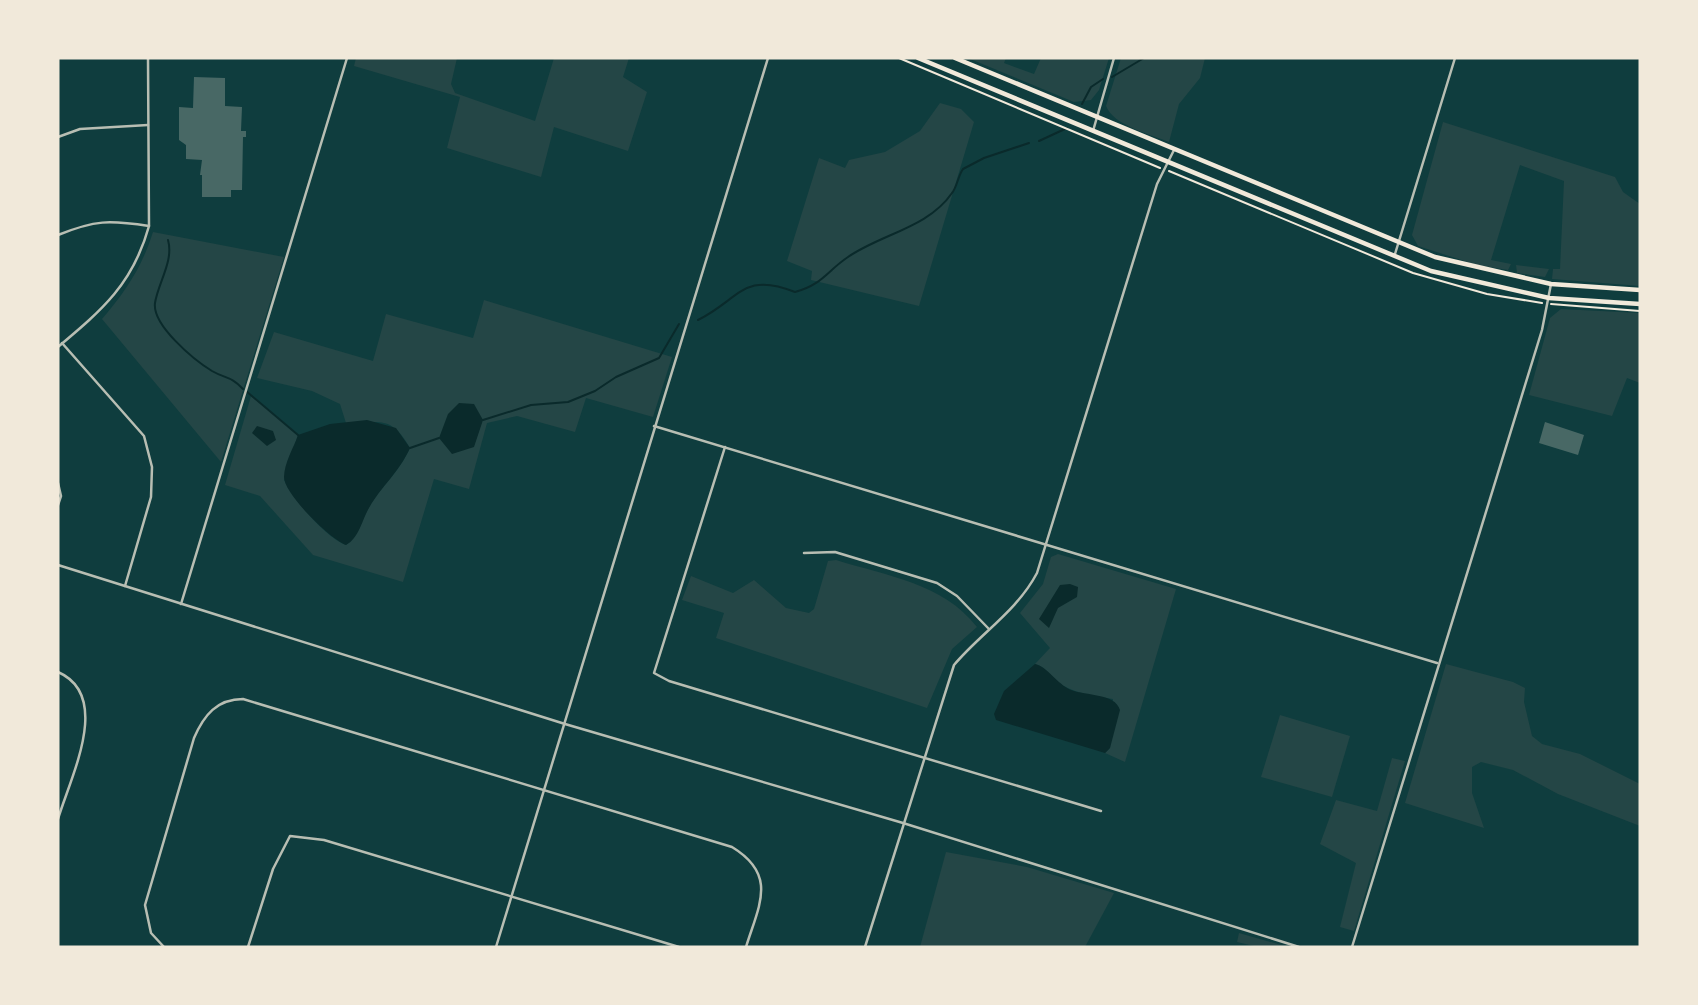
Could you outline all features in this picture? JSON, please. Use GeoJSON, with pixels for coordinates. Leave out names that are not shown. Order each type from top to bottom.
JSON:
{"type":"FeatureCollection","features":[{"type":"Feature","properties":{"kind":"main road"},"geometry":{"type":"LineString","coordinates":[[918,58],[1394,257],[1466,281],[1549,298],[1640,304]]}},
{"type":"Feature","properties":{"kind":"main road"},"geometry":{"type":"LineString","coordinates":[[956,58],[1398,243],[1470,267],[1551,284],[1640,290]]}},
{"type":"Feature","properties":{"kind":"street"},"geometry":{"type":"LineString","coordinates":[[58,347],[123,286],[140,255],[149,226],[148,58]]}},
{"type":"Feature","properties":{"kind":"street"},"geometry":{"type":"LineString","coordinates":[[181,604],[347,58]]}},
{"type":"Feature","properties":{"kind":"street"},"geometry":{"type":"LineString","coordinates":[[496,947],[768,58]]}},
{"type":"Feature","properties":{"kind":"street"},"geometry":{"type":"LineString","coordinates":[[1093,131],[1114,58]]}},
{"type":"Feature","properties":{"kind":"street"},"geometry":{"type":"LineString","coordinates":[[1394,257],[1455,58]]}},
{"type":"Feature","properties":{"kind":"street"},"geometry":{"type":"LineString","coordinates":[[58,137],[80,129],[148,125]]}},
{"type":"Feature","properties":{"kind":"street"},"geometry":{"type":"LineString","coordinates":[[865,947],[954,665],[1028,590],[1046,546],[1157,184],[1174,150]]}},
{"type":"Feature","properties":{"kind":"street"},"geometry":{"type":"LineString","coordinates":[[58,235],[89,222],[122,222],[149,226]]}},
{"type":"Feature","properties":{"kind":"street"},"geometry":{"type":"LineString","coordinates":[[1352,947],[1549,298],[1551,284]]}},
{"type":"Feature","properties":{"kind":"street"},"geometry":{"type":"LineString","coordinates":[[62,344],[144,436],[152,467],[151,497],[125,586]]}},
{"type":"Feature","properties":{"kind":"street"},"geometry":{"type":"LineString","coordinates":[[654,426],[1437,663]]}},
{"type":"Feature","properties":{"kind":"street"},"geometry":{"type":"LineString","coordinates":[[724,447],[654,673],[668,681],[1101,811]]}},
{"type":"Feature","properties":{"kind":"street"},"geometry":{"type":"LineString","coordinates":[[58,483],[61,496],[58,505]]}},
{"type":"Feature","properties":{"kind":"street"},"geometry":{"type":"LineString","coordinates":[[804,554],[835,552],[937,583],[957,596],[988,628]]}},
{"type":"Feature","properties":{"kind":"street"},"geometry":{"type":"LineString","coordinates":[[58,565],[565,724],[903,823],[1299,947]]}},
{"type":"Feature","properties":{"kind":"street"},"geometry":{"type":"LineString","coordinates":[[58,672],[79,689],[87,717],[58,819]]}},
{"type":"Feature","properties":{"kind":"street"},"geometry":{"type":"LineString","coordinates":[[163,947],[151,933],[145,905],[194,738],[206,715],[218,704],[231,699],[254,700],[732,847],[755,866],[762,883],[762,896],[746,947]]}},
{"type":"Feature","properties":{"kind":"street"},"geometry":{"type":"LineString","coordinates":[[248,947],[273,869],[290,836],[324,839],[679,947]]}},
{"type":"Feature","properties":{"kind":"shaded area"},"geometry":{"type":"Polygon","coordinates":[[[356,58],[457,58],[451,84],[455,93],[535,121],[554,58],[629,58],[623,77],[647,92],[628,151],[554,127],[541,177],[447,148],[460,97],[354,66],[356,58]]]}},
{"type":"Feature","properties":{"kind":"shaded area"},"geometry":{"type":"Polygon","coordinates":[[[968,58],[1006,58],[1004,63],[1034,74],[1041,58],[1109,58],[1099,90],[1091,100],[1074,102],[968,58]]]}},
{"type":"Feature","properties":{"kind":"shaded area"},"geometry":{"type":"Polygon","coordinates":[[[1121,58],[1205,58],[1200,78],[1179,104],[1169,142],[1124,124],[1110,113],[1106,106],[1121,58]]]}},
{"type":"Feature","properties":{"kind":"shaded area"},"geometry":{"type":"Polygon","coordinates":[[[940,103],[961,109],[974,122],[919,306],[811,280],[812,271],[787,261],[819,158],[845,168],[849,160],[885,152],[920,131],[940,103]]]}},
{"type":"Feature","properties":{"kind":"shaded area"},"geometry":{"type":"Polygon","coordinates":[[[1443,122],[1615,177],[1623,192],[1640,204],[1640,286],[1552,279],[1553,269],[1560,269],[1564,181],[1520,165],[1491,260],[1511,264],[1508,270],[1477,265],[1418,246],[1412,235],[1443,122]]]}},
{"type":"Feature","properties":{"kind":"shaded area"},"geometry":{"type":"Polygon","coordinates":[[[153,232],[284,257],[221,462],[102,319],[132,278],[153,232]]]}},
{"type":"Feature","properties":{"kind":"shaded area"},"geometry":{"type":"Polygon","coordinates":[[[1516,265],[1549,269],[1545,277],[1517,273],[1516,265]]]}},
{"type":"Feature","properties":{"kind":"shaded area"},"geometry":{"type":"Polygon","coordinates":[[[484,300],[672,357],[653,417],[586,398],[575,432],[517,416],[487,423],[469,489],[434,479],[403,582],[313,555],[260,496],[225,485],[251,396],[298,435],[284,480],[311,517],[346,545],[354,537],[369,507],[410,448],[396,429],[389,425],[375,422],[346,423],[340,404],[312,391],[257,378],[274,332],[373,361],[386,314],[473,338],[484,300]]]}},
{"type":"Feature","properties":{"kind":"shaded area"},"geometry":{"type":"Polygon","coordinates":[[[1561,309],[1640,313],[1640,383],[1627,378],[1612,416],[1529,395],[1550,318],[1561,309]]]}},
{"type":"Feature","properties":{"kind":"shaded area"},"geometry":{"type":"Polygon","coordinates":[[[459,403],[474,404],[483,420],[474,447],[452,454],[439,438],[448,414],[459,403]]]}},
{"type":"Feature","properties":{"kind":"shaded area"},"geometry":{"type":"Polygon","coordinates":[[[367,420],[396,428],[410,448],[374,500],[357,533],[346,545],[330,534],[299,504],[286,485],[284,472],[298,435],[330,424],[367,420]]]}},
{"type":"Feature","properties":{"kind":"shaded area"},"geometry":{"type":"Polygon","coordinates":[[[257,426],[273,431],[276,440],[267,446],[252,433],[257,426]]]}},
{"type":"Feature","properties":{"kind":"shaded area"},"geometry":{"type":"Polygon","coordinates":[[[1058,554],[1176,589],[1125,762],[1105,753],[1110,748],[1113,699],[1068,688],[1035,664],[1050,648],[1020,613],[1043,584],[1051,557],[1058,554]]]}},
{"type":"Feature","properties":{"kind":"shaded area"},"geometry":{"type":"Polygon","coordinates":[[[836,560],[931,591],[948,600],[977,627],[952,649],[927,708],[716,638],[724,613],[682,600],[691,576],[733,593],[754,580],[786,608],[809,613],[814,609],[828,561],[836,560]]]}},
{"type":"Feature","properties":{"kind":"shaded area"},"geometry":{"type":"Polygon","coordinates":[[[1060,585],[1078,587],[1077,597],[1058,608],[1049,628],[1039,619],[1060,585]]]}},
{"type":"Feature","properties":{"kind":"shaded area"},"geometry":{"type":"Polygon","coordinates":[[[1035,664],[1071,690],[1106,698],[1117,705],[1120,710],[1110,748],[1105,753],[996,720],[994,714],[1004,691],[1035,664]]]}},
{"type":"Feature","properties":{"kind":"shaded area"},"geometry":{"type":"Polygon","coordinates":[[[1446,664],[1513,682],[1525,688],[1524,702],[1532,736],[1542,744],[1580,754],[1640,784],[1640,826],[1558,794],[1513,770],[1481,762],[1472,767],[1472,793],[1484,828],[1405,803],[1446,664]]]}},
{"type":"Feature","properties":{"kind":"shaded area"},"geometry":{"type":"Polygon","coordinates":[[[1280,715],[1350,736],[1332,797],[1261,777],[1280,715]]]}},
{"type":"Feature","properties":{"kind":"shaded area"},"geometry":{"type":"Polygon","coordinates":[[[1392,758],[1405,761],[1354,931],[1340,927],[1356,863],[1320,844],[1336,800],[1377,811],[1392,758]]]}},
{"type":"Feature","properties":{"kind":"shaded area"},"geometry":{"type":"Polygon","coordinates":[[[946,852],[1027,867],[1114,893],[1085,947],[920,947],[946,852]]]}},
{"type":"Feature","properties":{"kind":"shaded area"},"geometry":{"type":"Polygon","coordinates":[[[1239,933],[1288,947],[1258,947],[1237,942],[1239,933]]]}},
{"type":"Feature","properties":{"kind":"building"},"geometry":{"type":"Polygon","coordinates":[[[194,77],[225,78],[225,106],[242,107],[241,131],[246,131],[246,137],[243,137],[242,190],[231,190],[231,197],[202,197],[202,160],[186,159],[186,145],[179,140],[179,107],[193,108],[194,77]]]}},
{"type":"Feature","properties":{"kind":"building"},"geometry":{"type":"Polygon","coordinates":[[[1545,422],[1584,435],[1578,455],[1539,443],[1545,422]]]}},
{"type":"Feature","properties":{"kind":"waterway"},"geometry":{"type":"LineString","coordinates":[[1112,77],[1144,58]]}},
{"type":"Feature","properties":{"kind":"waterway"},"geometry":{"type":"LineString","coordinates":[[1082,104],[1091,87],[1103,79]]}},
{"type":"Feature","properties":{"kind":"waterway"},"geometry":{"type":"LineString","coordinates":[[1039,141],[1067,128]]}},
{"type":"Feature","properties":{"kind":"waterway"},"geometry":{"type":"LineString","coordinates":[[698,320],[753,286],[778,286],[795,292],[812,286],[861,249],[930,215],[952,193],[963,169],[984,158],[1029,143]]}},
{"type":"Feature","properties":{"kind":"waterway"},"geometry":{"type":"LineString","coordinates":[[168,240],[169,256],[155,303],[160,321],[195,359],[243,389]]}},
{"type":"Feature","properties":{"kind":"waterway"},"geometry":{"type":"LineString","coordinates":[[483,420],[531,405],[568,402],[595,391],[616,377],[659,358],[679,324]]}},
{"type":"Feature","properties":{"kind":"waterway"},"geometry":{"type":"LineString","coordinates":[[246,391],[298,435]]}},
{"type":"Feature","properties":{"kind":"waterway"},"geometry":{"type":"LineString","coordinates":[[410,448],[439,438]]}}]}
